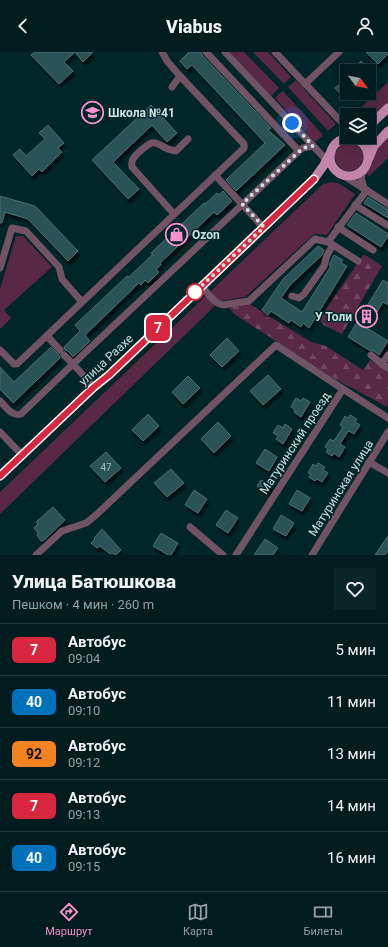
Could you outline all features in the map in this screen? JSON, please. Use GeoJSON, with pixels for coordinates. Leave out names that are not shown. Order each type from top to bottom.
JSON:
{"type":"FeatureCollection","features":[{"type":"Feature","properties":{"kind":"main road"},"geometry":{"type":"LineString","coordinates":[[376,119],[388,108]]}},
{"type":"Feature","properties":{"kind":"main road"},"geometry":{"type":"LineString","coordinates":[[314,179],[327,172],[348,176],[360,173],[367,165],[374,146],[388,131]]}},
{"type":"Feature","properties":{"kind":"main road"},"geometry":{"type":"LineString","coordinates":[[314,179],[330,160],[334,145],[340,141]]}},
{"type":"Feature","properties":{"kind":"main road"},"geometry":{"type":"LineString","coordinates":[[363,144],[368,151],[367,165]]}},
{"type":"Feature","properties":{"kind":"main road"},"geometry":{"type":"LineString","coordinates":[[330,160],[341,174]]}},
{"type":"Feature","properties":{"kind":"main road","name":"улица Раахе"},"geometry":{"type":"LineString","coordinates":[[0,476],[94,387],[109,375],[314,179]]}},
{"type":"Feature","properties":{"kind":"street"},"geometry":{"type":"LineString","coordinates":[[0,350],[14,364],[17,364],[244,148],[244,144],[180,76],[167,61],[162,52]]}},
{"type":"Feature","properties":{"kind":"street"},"geometry":{"type":"LineString","coordinates":[[206,52],[299,151]]}},
{"type":"Feature","properties":{"kind":"street"},"geometry":{"type":"LineString","coordinates":[[225,52],[313,146],[330,160]]}},
{"type":"Feature","properties":{"kind":"street"},"geometry":{"type":"LineString","coordinates":[[274,52],[340,121]]}},
{"type":"Feature","properties":{"kind":"street"},"geometry":{"type":"LineString","coordinates":[[305,84],[339,52]]}},
{"type":"Feature","properties":{"kind":"street"},"geometry":{"type":"LineString","coordinates":[[172,86],[180,76]]}},
{"type":"Feature","properties":{"kind":"street"},"geometry":{"type":"LineString","coordinates":[[174,214],[132,168],[131,162],[147,144],[158,143],[176,151],[188,139]]}},
{"type":"Feature","properties":{"kind":"street"},"geometry":{"type":"LineString","coordinates":[[0,401],[12,414],[21,414],[299,151],[303,148],[313,146]]}},
{"type":"Feature","properties":{"kind":"street"},"geometry":{"type":"LineString","coordinates":[[292,296],[299,298],[304,294],[324,266],[330,243],[338,227],[365,189],[362,177],[367,165]]}},
{"type":"Feature","properties":{"kind":"street"},"geometry":{"type":"LineString","coordinates":[[341,174],[388,204]]}},
{"type":"Feature","properties":{"kind":"street"},"geometry":{"type":"LineString","coordinates":[[215,176],[264,227]]}},
{"type":"Feature","properties":{"kind":"street"},"geometry":{"type":"LineString","coordinates":[[355,205],[387,225]]}},
{"type":"Feature","properties":{"kind":"street"},"geometry":{"type":"LineString","coordinates":[[338,227],[373,250]]}},
{"type":"Feature","properties":{"kind":"street"},"geometry":{"type":"LineString","coordinates":[[0,268],[12,228],[26,231],[59,267],[62,279],[82,302]]}},
{"type":"Feature","properties":{"kind":"street"},"geometry":{"type":"LineString","coordinates":[[202,286],[214,301],[219,304],[223,305],[249,301],[315,239],[330,243],[358,261]]}},
{"type":"Feature","properties":{"kind":"street"},"geometry":{"type":"LineString","coordinates":[[46,336],[94,387]]}},
{"type":"Feature","properties":{"kind":"street"},"geometry":{"type":"LineString","coordinates":[[36,555],[62,531],[86,523],[96,515],[276,345],[343,389]]}},
{"type":"Feature","properties":{"kind":"street"},"geometry":{"type":"LineString","coordinates":[[371,355],[385,366],[388,355]]}},
{"type":"Feature","properties":{"kind":"street","name":"Матуринский проезд"},"geometry":{"type":"LineString","coordinates":[[236,555],[343,389],[388,418]]}},
{"type":"Feature","properties":{"kind":"street"},"geometry":{"type":"LineString","coordinates":[[0,432],[22,455]]}},
{"type":"Feature","properties":{"kind":"street","name":"Матуринская улица"},"geometry":{"type":"LineString","coordinates":[[312,555],[388,432]]}},
{"type":"Feature","properties":{"kind":"street"},"geometry":{"type":"LineString","coordinates":[[369,462],[388,473]]}},
{"type":"Feature","properties":{"kind":"street"},"geometry":{"type":"LineString","coordinates":[[190,527],[223,555]]}},
{"type":"Feature","properties":{"kind":"green space"},"geometry":{"type":"Polygon","coordinates":[[[230,52],[244,52],[279,88],[271,96],[230,52]]]}},
{"type":"Feature","properties":{"kind":"green space"},"geometry":{"type":"Polygon","coordinates":[[[253,52],[268,52],[291,77],[284,84],[253,52]]]}},
{"type":"Feature","properties":{"kind":"green space"},"geometry":{"type":"Polygon","coordinates":[[[296,80],[336,124],[328,131],[288,87],[296,80]]]}},
{"type":"Feature","properties":{"kind":"green space"},"geometry":{"type":"Polygon","coordinates":[[[388,82],[388,110],[376,121],[376,108],[360,108],[369,100],[376,100],[376,93],[388,82]]]}},
{"type":"Feature","properties":{"kind":"green space"},"geometry":{"type":"Polygon","coordinates":[[[283,91],[323,135],[315,142],[275,98],[283,91]]]}},
{"type":"Feature","properties":{"kind":"green space"},"geometry":{"type":"Polygon","coordinates":[[[388,131],[388,158],[369,176],[363,171],[367,165],[372,150],[388,131]]]}},
{"type":"Feature","properties":{"kind":"green space"},"geometry":{"type":"Polygon","coordinates":[[[344,144],[354,144],[359,147],[362,152],[362,162],[359,167],[354,170],[344,170],[339,167],[336,162],[336,152],[339,147],[344,144]]]}},
{"type":"Feature","properties":{"kind":"green space"},"geometry":{"type":"Polygon","coordinates":[[[331,182],[338,183],[355,194],[327,235],[314,234],[245,297],[220,301],[0,514],[0,492],[323,184],[331,182]]]}},
{"type":"Feature","properties":{"kind":"green space"},"geometry":{"type":"Polygon","coordinates":[[[16,236],[23,236],[52,267],[4,310],[11,318],[0,329],[0,289],[16,236]]]}},
{"type":"Feature","properties":{"kind":"green space"},"geometry":{"type":"Polygon","coordinates":[[[364,254],[382,266],[342,334],[323,325],[319,319],[364,254]]]}},
{"type":"Feature","properties":{"kind":"green space"},"geometry":{"type":"Polygon","coordinates":[[[248,303],[311,342],[326,346],[363,370],[370,360],[388,372],[387,407],[330,376],[234,314],[229,308],[248,303]]]}},
{"type":"Feature","properties":{"kind":"building"},"geometry":{"type":"Polygon","coordinates":[[[35,52],[75,52],[64,62],[73,71],[59,84],[31,55],[35,52]]]}},
{"type":"Feature","properties":{"kind":"building"},"geometry":{"type":"Polygon","coordinates":[[[75,52],[93,52],[83,62],[75,52]]]}},
{"type":"Feature","properties":{"kind":"building"},"geometry":{"type":"Polygon","coordinates":[[[189,52],[201,52],[202,55],[271,128],[268,130],[285,145],[236,191],[226,180],[265,143],[192,65],[187,69],[180,61],[189,52]]]}},
{"type":"Feature","properties":{"kind":"building"},"geometry":{"type":"Polygon","coordinates":[[[366,52],[388,52],[388,54],[378,64],[366,52]]]}},
{"type":"Feature","properties":{"kind":"building"},"geometry":{"type":"Polygon","coordinates":[[[340,84],[340,94],[335,88],[340,84]]]}},
{"type":"Feature","properties":{"kind":"building"},"geometry":{"type":"Polygon","coordinates":[[[151,105],[177,133],[167,142],[152,125],[113,162],[139,189],[128,199],[92,160],[151,105]]]}},
{"type":"Feature","properties":{"kind":"building"},"geometry":{"type":"Polygon","coordinates":[[[48,125],[64,143],[58,148],[62,152],[42,172],[39,169],[32,176],[13,155],[20,149],[26,156],[45,139],[39,133],[48,125]]]}},
{"type":"Feature","properties":{"kind":"building"},"geometry":{"type":"Polygon","coordinates":[[[223,191],[232,201],[217,215],[214,212],[160,263],[161,265],[156,269],[159,272],[148,283],[145,280],[141,285],[139,283],[85,335],[90,341],[73,357],[68,351],[65,350],[64,347],[80,331],[75,325],[127,276],[129,277],[153,254],[151,253],[204,203],[205,204],[217,193],[219,195],[223,191]]]}},
{"type":"Feature","properties":{"kind":"building"},"geometry":{"type":"Polygon","coordinates":[[[0,196],[35,206],[78,251],[68,261],[28,219],[5,212],[2,223],[0,223],[0,196]]]}},
{"type":"Feature","properties":{"kind":"building"},"geometry":{"type":"Polygon","coordinates":[[[368,197],[388,210],[388,218],[364,203],[368,197]]]}},
{"type":"Feature","properties":{"kind":"building"},"geometry":{"type":"Polygon","coordinates":[[[356,213],[388,234],[381,247],[347,225],[356,213]]]}},
{"type":"Feature","properties":{"kind":"building"},"geometry":{"type":"Polygon","coordinates":[[[318,246],[324,250],[322,255],[290,285],[281,298],[302,312],[331,266],[329,265],[334,255],[343,260],[341,263],[347,266],[309,328],[303,323],[301,327],[291,320],[289,323],[271,311],[268,315],[262,310],[283,279],[318,246]]]}},
{"type":"Feature","properties":{"kind":"building","name":"У Толи"},"geometry":{"type":"Polygon","coordinates":[[[383,280],[388,283],[388,305],[383,302],[367,328],[388,341],[379,355],[348,337],[383,280]]]}},
{"type":"Feature","properties":{"kind":"building"},"geometry":{"type":"Polygon","coordinates":[[[227,338],[239,351],[222,367],[210,355],[227,338]]]}},
{"type":"Feature","properties":{"kind":"building"},"geometry":{"type":"Polygon","coordinates":[[[51,347],[60,358],[13,403],[0,389],[0,367],[14,382],[51,347]]]}},
{"type":"Feature","properties":{"kind":"building"},"geometry":{"type":"Polygon","coordinates":[[[268,375],[281,389],[263,405],[250,391],[268,375]]]}},
{"type":"Feature","properties":{"kind":"building"},"geometry":{"type":"Polygon","coordinates":[[[188,376],[200,388],[183,404],[172,392],[188,376]]]}},
{"type":"Feature","properties":{"kind":"building"},"geometry":{"type":"Polygon","coordinates":[[[296,398],[301,401],[303,398],[310,402],[301,417],[294,412],[295,410],[291,407],[296,398]]]}},
{"type":"Feature","properties":{"kind":"building"},"geometry":{"type":"Polygon","coordinates":[[[148,414],[159,426],[143,441],[132,430],[148,414]]]}},
{"type":"Feature","properties":{"kind":"building"},"geometry":{"type":"Polygon","coordinates":[[[350,415],[357,419],[355,422],[360,425],[354,434],[349,431],[347,433],[340,444],[345,447],[339,457],[334,453],[332,456],[326,452],[328,449],[325,447],[330,439],[333,441],[336,438],[343,427],[340,425],[345,416],[348,418],[350,415]]]}},
{"type":"Feature","properties":{"kind":"building"},"geometry":{"type":"Polygon","coordinates":[[[218,422],[231,436],[214,453],[201,439],[218,422]]]}},
{"type":"Feature","properties":{"kind":"building"},"geometry":{"type":"Polygon","coordinates":[[[285,424],[292,429],[283,444],[276,439],[278,436],[273,433],[278,425],[283,428],[285,424]]]}},
{"type":"Feature","properties":{"kind":"building"},"geometry":{"type":"Polygon","coordinates":[[[265,449],[277,457],[269,471],[256,463],[265,449]]]}},
{"type":"Feature","properties":{"kind":"building"},"geometry":{"type":"Polygon","coordinates":[[[106,452],[121,468],[105,482],[90,466],[106,452]]]}},
{"type":"Feature","properties":{"kind":"building"},"geometry":{"type":"Polygon","coordinates":[[[318,463],[325,467],[323,470],[328,473],[322,482],[317,479],[315,481],[309,477],[311,474],[308,473],[313,464],[316,466],[318,463]]]}},
{"type":"Feature","properties":{"kind":"building"},"geometry":{"type":"Polygon","coordinates":[[[171,469],[184,483],[167,497],[154,483],[171,469]]]}},
{"type":"Feature","properties":{"kind":"building"},"geometry":{"type":"Polygon","coordinates":[[[261,480],[272,486],[268,493],[257,486],[261,480]]]}},
{"type":"Feature","properties":{"kind":"building"},"geometry":{"type":"Polygon","coordinates":[[[194,490],[207,499],[198,513],[185,505],[194,490]]]}},
{"type":"Feature","properties":{"kind":"building"},"geometry":{"type":"Polygon","coordinates":[[[297,490],[310,498],[302,511],[289,504],[297,490]]]}},
{"type":"Feature","properties":{"kind":"building"},"geometry":{"type":"Polygon","coordinates":[[[53,507],[65,520],[43,541],[41,541],[34,528],[38,524],[36,522],[53,507]]]}},
{"type":"Feature","properties":{"kind":"building"},"geometry":{"type":"Polygon","coordinates":[[[226,510],[238,518],[228,533],[216,525],[226,510]]]}},
{"type":"Feature","properties":{"kind":"building"},"geometry":{"type":"Polygon","coordinates":[[[281,515],[294,523],[286,536],[273,529],[281,515]]]}},
{"type":"Feature","properties":{"kind":"building"},"geometry":{"type":"Polygon","coordinates":[[[102,529],[121,550],[116,555],[112,553],[110,554],[100,546],[97,548],[91,543],[102,529]]]}},
{"type":"Feature","properties":{"kind":"building"},"geometry":{"type":"Polygon","coordinates":[[[161,533],[178,543],[171,555],[168,555],[153,546],[161,533]]]}},
{"type":"Feature","properties":{"kind":"building"},"geometry":{"type":"Polygon","coordinates":[[[388,536],[388,551],[385,555],[375,555],[388,536]]]}},
{"type":"Feature","properties":{"kind":"building"},"geometry":{"type":"Polygon","coordinates":[[[265,539],[278,548],[273,555],[254,555],[265,539]]]}},
{"type":"Feature","properties":{"kind":"bus line","name":"7"},"geometry":{"type":"LineString","coordinates":[[0,476],[94,387],[109,375],[314,179]]}},
{"type":"Feature","properties":{"kind":"place","name":"Школа №41"},"geometry":{"type":"Point","coordinates":[93,113]}},
{"type":"Feature","properties":{"kind":"place","name":"Ozon"},"geometry":{"type":"Point","coordinates":[176,235]}},
{"type":"Feature","properties":{"kind":"place","name":"У Толи"},"geometry":{"type":"Point","coordinates":[367,317]}},
{"type":"Feature","properties":{"kind":"route"},"geometry":{"type":"LineString","coordinates":[[195,292],[191,296],[264,227],[242,204],[303,148],[313,146],[292,123]]}}]}
